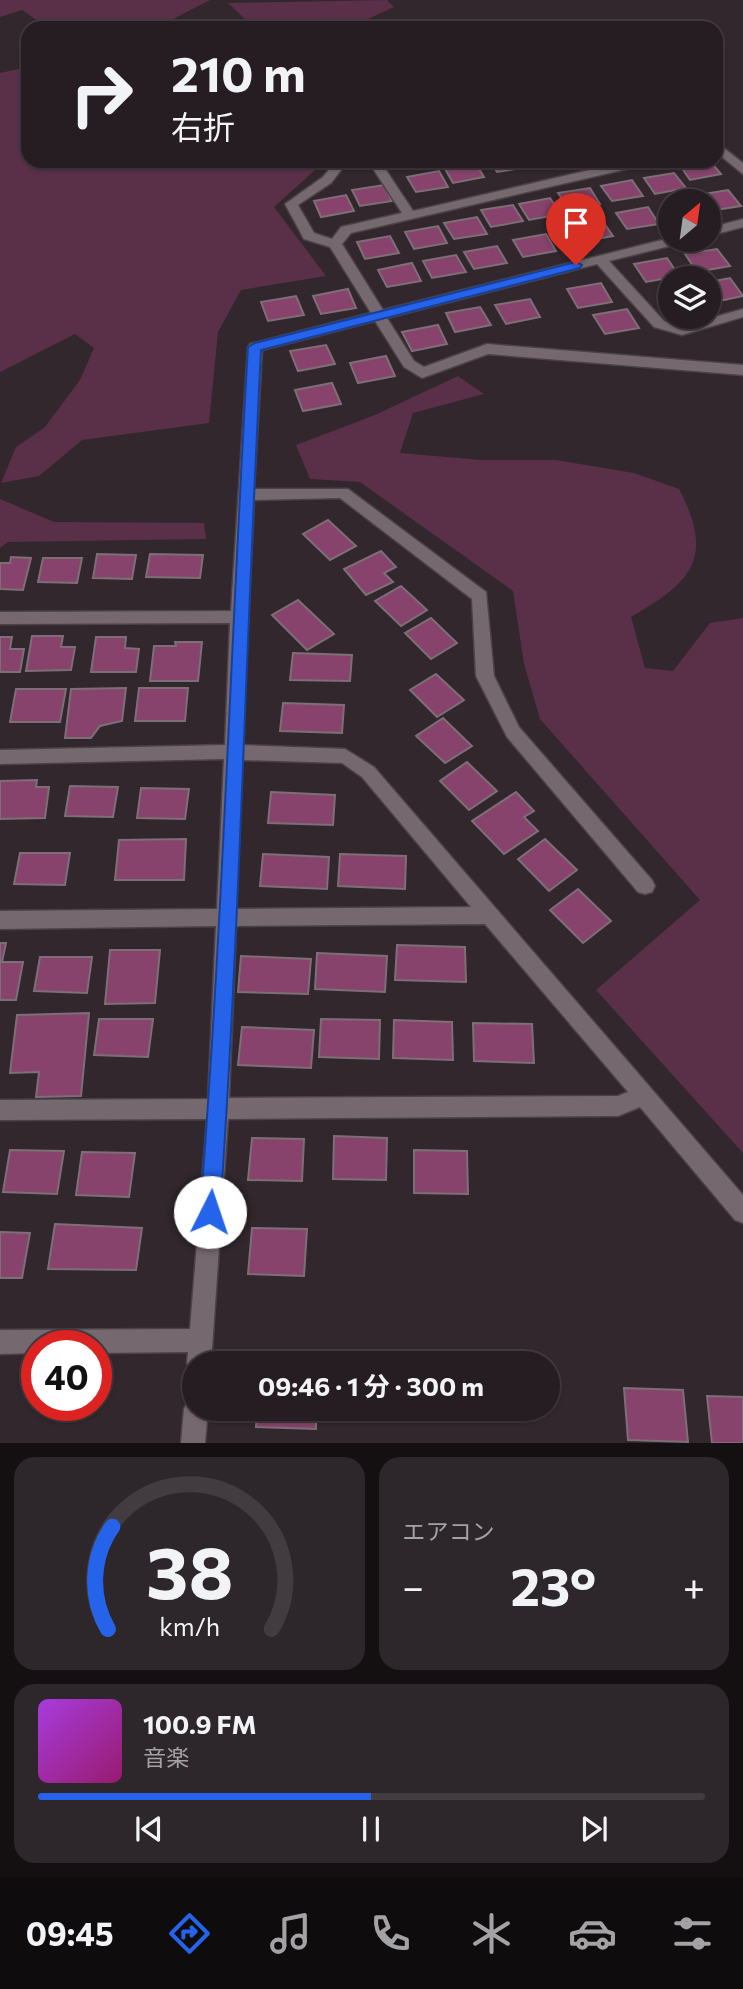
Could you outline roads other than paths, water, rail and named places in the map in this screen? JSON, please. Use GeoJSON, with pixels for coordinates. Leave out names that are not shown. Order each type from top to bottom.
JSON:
{"type":"FeatureCollection","features":[{"type":"Feature","properties":{"kind":"street"},"geometry":{"type":"LineString","coordinates":[[723,152],[743,170]]}},
{"type":"Feature","properties":{"kind":"street"},"geometry":{"type":"LineString","coordinates":[[336,168],[327,180],[291,204],[309,236],[335,244],[409,364],[422,373],[486,349],[743,370]]}},
{"type":"Feature","properties":{"kind":"street"},"geometry":{"type":"LineString","coordinates":[[379,168],[410,216]]}},
{"type":"Feature","properties":{"kind":"street"},"geometry":{"type":"LineString","coordinates":[[335,244],[346,230],[614,168]]}},
{"type":"Feature","properties":{"kind":"street"},"geometry":{"type":"LineString","coordinates":[[721,229],[743,223]]}},
{"type":"Feature","properties":{"kind":"street"},"geometry":{"type":"LineString","coordinates":[[200,1351],[218,1110],[239,617],[255,347],[658,245]]}},
{"type":"Feature","properties":{"kind":"street"},"geometry":{"type":"LineString","coordinates":[[600,259],[659,324],[682,331],[743,313]]}},
{"type":"Feature","properties":{"kind":"street"},"geometry":{"type":"LineString","coordinates":[[246,495],[343,493],[480,596],[485,676],[513,732],[645,886]]}},
{"type":"Feature","properties":{"kind":"street"},"geometry":{"type":"LineString","coordinates":[[0,618],[239,617]]}},
{"type":"Feature","properties":{"kind":"street"},"geometry":{"type":"LineString","coordinates":[[0,757],[233,752],[345,756],[368,772],[743,1212]]}},
{"type":"Feature","properties":{"kind":"street"},"geometry":{"type":"LineString","coordinates":[[0,920],[226,920],[489,915]]}},
{"type":"Feature","properties":{"kind":"street"},"geometry":{"type":"LineString","coordinates":[[0,1110],[618,1106],[644,1096]]}},
{"type":"Feature","properties":{"kind":"street"},"geometry":{"type":"LineString","coordinates":[[0,1342],[201,1340]]}},
{"type":"Feature","properties":{"kind":"street"},"geometry":{"type":"LineString","coordinates":[[193,1443],[195,1421]]}}]}
